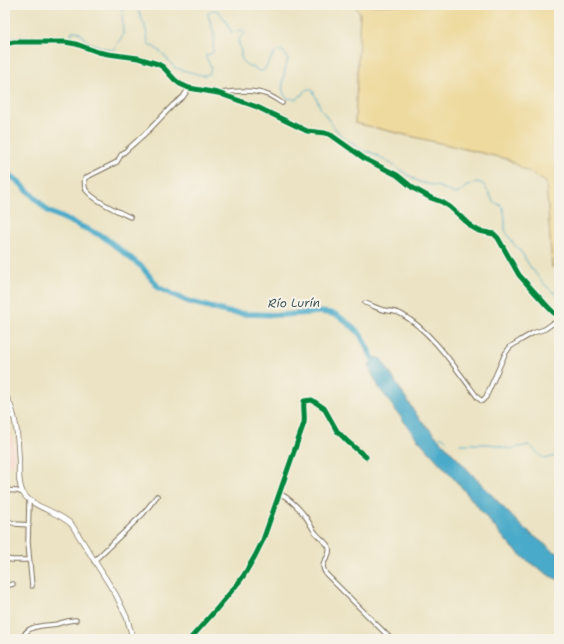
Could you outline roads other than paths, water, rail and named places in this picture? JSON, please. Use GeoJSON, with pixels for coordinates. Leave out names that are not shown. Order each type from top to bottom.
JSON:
{"type":"FeatureCollection","features":[{"type":"Feature","properties":{"kind":"main road"},"geometry":{"type":"LineString","coordinates":[[5,394],[10,403],[14,416],[20,485],[23,493],[29,501],[69,522],[116,596],[127,618],[133,639]]}},
{"type":"Feature","properties":{"kind":"street"},"geometry":{"type":"LineString","coordinates":[[5,44],[14,42],[65,42],[76,44],[98,52],[138,58],[158,64],[180,84],[189,88],[218,93],[257,107],[307,131],[325,132],[365,158],[398,175],[413,188],[450,207],[472,227],[479,231],[494,234],[498,238],[519,274],[548,307],[554,313],[559,315]]}},
{"type":"Feature","properties":{"kind":"street"},"geometry":{"type":"LineString","coordinates":[[130,217],[110,207],[90,194],[85,189],[85,178],[117,162],[122,155],[183,97],[189,88]]}},
{"type":"Feature","properties":{"kind":"street"},"geometry":{"type":"LineString","coordinates":[[218,93],[237,91],[256,92],[267,95],[282,103]]}},
{"type":"Feature","properties":{"kind":"street"},"geometry":{"type":"LineString","coordinates":[[365,303],[381,309],[399,313],[415,323],[439,347],[478,398],[482,401],[486,397],[504,354],[510,347],[533,333],[559,322]]}},
{"type":"Feature","properties":{"kind":"street"},"geometry":{"type":"LineString","coordinates":[[190,639],[244,576],[263,540],[304,423],[304,401],[312,400],[324,408],[337,431],[366,457]]}},
{"type":"Feature","properties":{"kind":"street"},"geometry":{"type":"LineString","coordinates":[[5,418],[14,416]]}},
{"type":"Feature","properties":{"kind":"street"},"geometry":{"type":"LineString","coordinates":[[5,491],[18,490],[23,493]]}},
{"type":"Feature","properties":{"kind":"street"},"geometry":{"type":"LineString","coordinates":[[279,493],[287,497],[305,516],[316,533],[330,549],[323,565],[326,574],[391,639]]}},
{"type":"Feature","properties":{"kind":"street"},"geometry":{"type":"LineString","coordinates":[[94,561],[143,514],[157,496]]}},
{"type":"Feature","properties":{"kind":"street"},"geometry":{"type":"LineString","coordinates":[[29,501],[29,560],[32,586]]}},
{"type":"Feature","properties":{"kind":"street"},"geometry":{"type":"LineString","coordinates":[[5,520],[16,524],[29,525]]}},
{"type":"Feature","properties":{"kind":"street"},"geometry":{"type":"LineString","coordinates":[[5,558],[29,560]]}},
{"type":"Feature","properties":{"kind":"street"},"geometry":{"type":"LineString","coordinates":[[5,585],[13,584]]}},
{"type":"Feature","properties":{"kind":"street"},"geometry":{"type":"LineString","coordinates":[[23,639],[24,634],[28,630],[35,627],[76,620]]}},
{"type":"Feature","properties":{"kind":"water"},"geometry":{"type":"Polygon","coordinates":[[[375,357],[381,359],[418,417],[522,527],[555,552],[559,553],[559,580],[550,576],[525,559],[508,543],[463,489],[414,435],[380,389],[371,372],[369,365],[375,357]]]}},
{"type":"Feature","properties":{"kind":"waterway"},"geometry":{"type":"LineString","coordinates":[[71,38],[72,31],[76,31],[90,43],[111,50],[115,49],[123,35],[122,5]]}},
{"type":"Feature","properties":{"kind":"waterway"},"geometry":{"type":"LineString","coordinates":[[136,5],[145,26],[149,45],[161,52],[175,68],[201,75],[210,73],[211,66],[206,58],[206,55],[213,52],[214,34],[208,14],[211,11],[217,10],[227,22],[231,32],[243,30],[245,32],[238,40],[241,57],[244,63],[259,71],[262,71],[277,51],[283,51],[288,59],[283,83],[283,93],[285,96],[297,99],[308,89],[311,89],[321,109],[339,133],[362,151],[370,152],[382,158],[419,182],[440,187],[455,194],[476,182],[484,185],[494,202],[503,208],[505,230],[513,243],[522,253],[542,282],[559,297]]}},
{"type":"Feature","properties":{"kind":"waterway"},"geometry":{"type":"LineString","coordinates":[[8,42],[13,38],[69,38]]}},
{"type":"Feature","properties":{"kind":"waterway","name":"Río Lurín"},"geometry":{"type":"LineString","coordinates":[[5,171],[19,182],[48,211],[104,237],[142,267],[159,288],[187,301],[227,312],[283,315],[319,312],[337,315],[360,334],[376,365]]}},
{"type":"Feature","properties":{"kind":"waterway"},"geometry":{"type":"LineString","coordinates":[[439,438],[441,436],[446,440]]}},
{"type":"Feature","properties":{"kind":"waterway"},"geometry":{"type":"LineString","coordinates":[[460,444],[491,444],[510,449],[529,445],[544,459],[559,455]]}}]}
